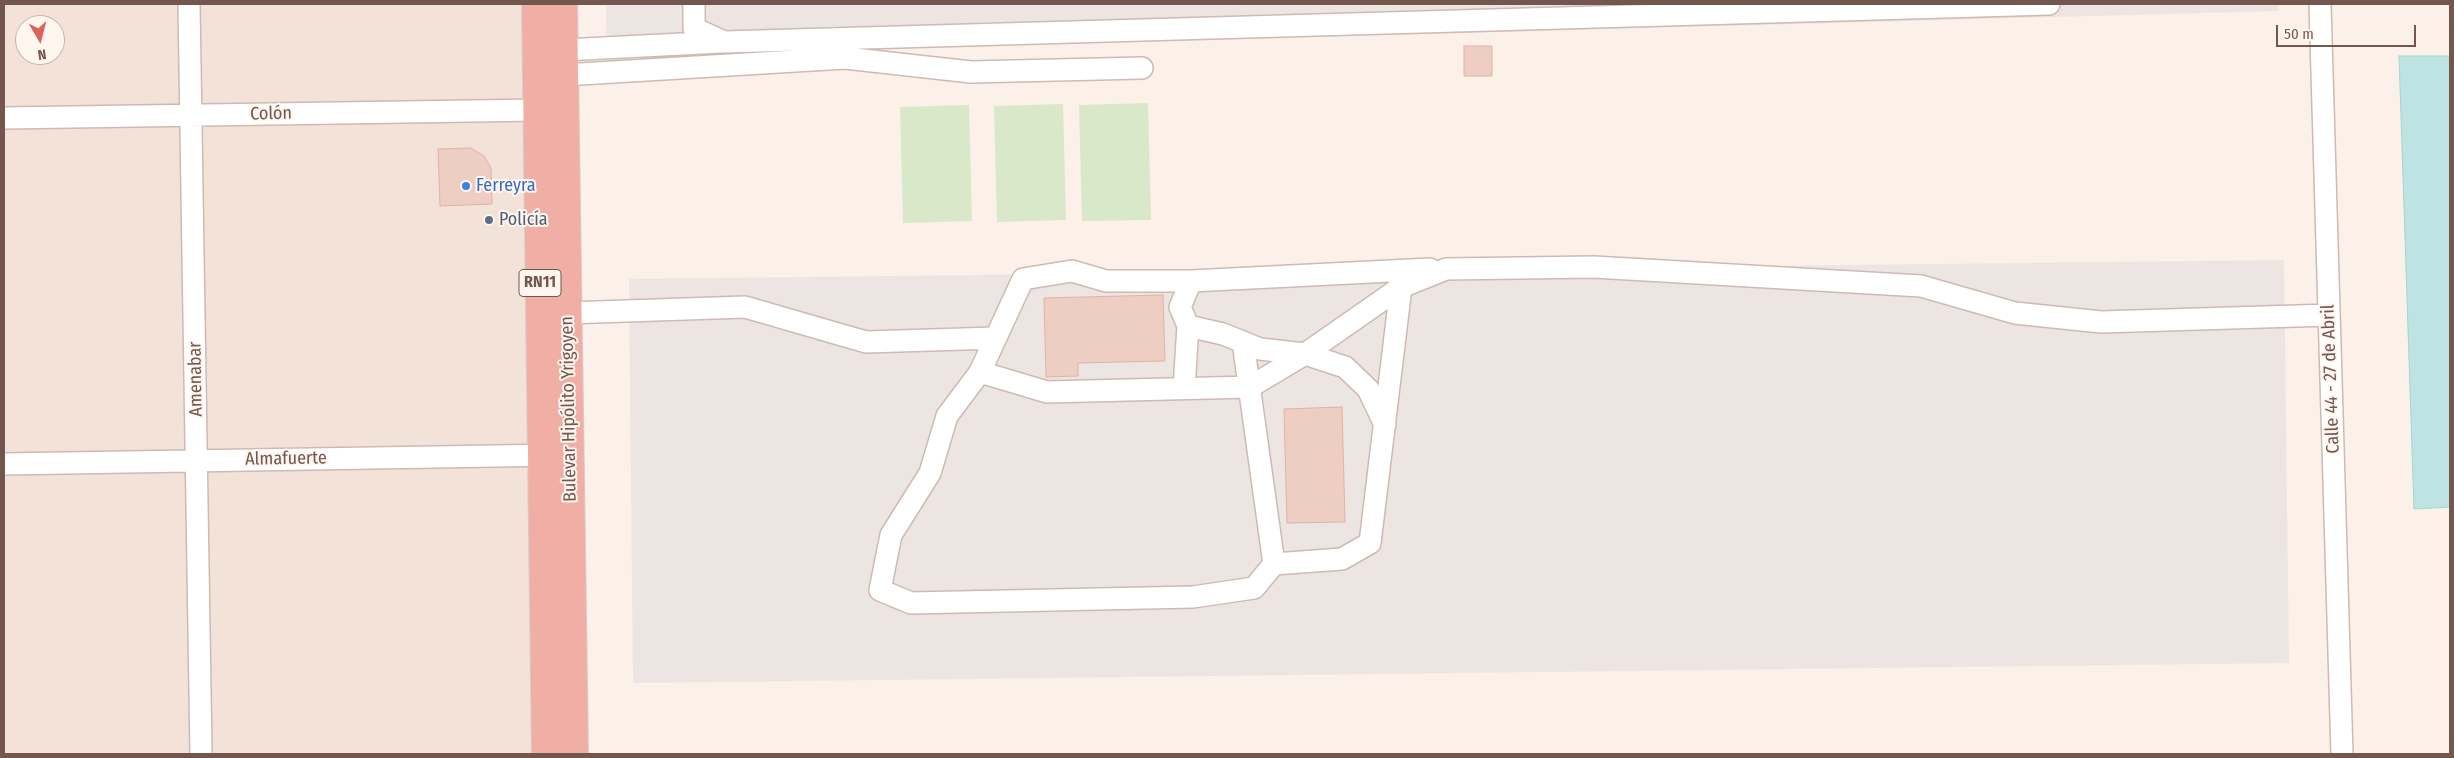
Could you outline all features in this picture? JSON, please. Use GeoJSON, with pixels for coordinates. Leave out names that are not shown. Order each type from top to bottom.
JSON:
{"type":"FeatureCollection","features":[{"type":"Feature","properties":{"kind":"highway","name":"Bulevar Hipólito Yrigoyen"},"geometry":{"type":"LineString","coordinates":[[536,4],[538,110],[537,456],[546,754]]}},
{"type":"Feature","properties":{"kind":"highway","name":"Bulevar Hipólito Yrigoyen"},"geometry":{"type":"LineString","coordinates":[[563,4],[574,754]]}},
{"type":"Feature","properties":{"kind":"street","name":"Amenabar"},"geometry":{"type":"LineString","coordinates":[[189,4],[198,461],[201,754]]}},
{"type":"Feature","properties":{"kind":"street"},"geometry":{"type":"LineString","coordinates":[[694,4],[694,28],[724,42]]}},
{"type":"Feature","properties":{"kind":"street"},"geometry":{"type":"LineString","coordinates":[[564,63],[724,42],[1625,9],[2049,4]]}},
{"type":"Feature","properties":{"kind":"street","name":"Calle 44 - 27 de Abril"},"geometry":{"type":"LineString","coordinates":[[2320,4],[2342,754]]}},
{"type":"Feature","properties":{"kind":"street"},"geometry":{"type":"LineString","coordinates":[[564,63],[845,58],[971,72],[1142,68]]}},
{"type":"Feature","properties":{"kind":"street","name":"Colón"},"geometry":{"type":"LineString","coordinates":[[4,118],[538,110]]}},
{"type":"Feature","properties":{"kind":"street"},"geometry":{"type":"LineString","coordinates":[[1401,287],[1370,543],[1342,559],[1274,564],[1254,588],[1193,597],[911,603],[880,590],[891,535],[930,473],[947,416],[980,372],[1023,279],[1072,270],[1106,280],[1191,280],[1446,268],[1594,267],[1921,286],[2015,313],[2101,322],[2329,315]]}},
{"type":"Feature","properties":{"kind":"street"},"geometry":{"type":"LineString","coordinates":[[980,372],[1047,392],[1250,387],[1305,354],[1401,287],[1446,268]]}},
{"type":"Feature","properties":{"kind":"street"},"geometry":{"type":"LineString","coordinates":[[1184,388],[1188,326],[1180,307],[1191,280]]}},
{"type":"Feature","properties":{"kind":"street"},"geometry":{"type":"LineString","coordinates":[[567,313],[745,307],[866,342],[996,338]]}},
{"type":"Feature","properties":{"kind":"street"},"geometry":{"type":"LineString","coordinates":[[1188,326],[1223,334],[1260,349],[1305,354],[1345,368],[1368,389],[1385,426]]}},
{"type":"Feature","properties":{"kind":"street"},"geometry":{"type":"LineString","coordinates":[[1243,342],[1274,564]]}},
{"type":"Feature","properties":{"kind":"street","name":"Almafuerte"},"geometry":{"type":"LineString","coordinates":[[4,464],[569,455]]}},
{"type":"Feature","properties":{"kind":"shaded area"},"geometry":{"type":"Polygon","coordinates":[[[4,4],[524,4],[557,754],[4,754],[4,4]]]}},
{"type":"Feature","properties":{"kind":"shaded area"},"geometry":{"type":"Polygon","coordinates":[[[606,4],[2278,4],[2278,11],[607,56],[606,4]]]}},
{"type":"Feature","properties":{"kind":"shaded area"},"geometry":{"type":"Polygon","coordinates":[[[2284,260],[2289,663],[633,683],[629,279],[2284,260]]]}},
{"type":"Feature","properties":{"kind":"green space"},"geometry":{"type":"Polygon","coordinates":[[[1148,103],[1151,220],[1082,221],[1079,105],[1148,103]]]}},
{"type":"Feature","properties":{"kind":"green space"},"geometry":{"type":"Polygon","coordinates":[[[1063,104],[1066,220],[997,222],[994,106],[1063,104]]]}},
{"type":"Feature","properties":{"kind":"green space"},"geometry":{"type":"Polygon","coordinates":[[[969,105],[972,221],[903,223],[900,107],[969,105]]]}},
{"type":"Feature","properties":{"kind":"water"},"geometry":{"type":"Polygon","coordinates":[[[2399,56],[2450,56],[2450,507],[2414,509],[2399,56]]]}},
{"type":"Feature","properties":{"kind":"building"},"geometry":{"type":"Polygon","coordinates":[[[1464,46],[1492,46],[1492,76],[1464,76],[1464,46]]]}},
{"type":"Feature","properties":{"kind":"building","name":"Ferreyra"},"geometry":{"type":"Polygon","coordinates":[[[471,148],[484,156],[491,168],[492,204],[440,206],[438,149],[471,148]]]}},
{"type":"Feature","properties":{"kind":"building"},"geometry":{"type":"Polygon","coordinates":[[[1163,295],[1165,361],[1078,363],[1078,376],[1046,377],[1044,298],[1163,295]]]}},
{"type":"Feature","properties":{"kind":"building"},"geometry":{"type":"Polygon","coordinates":[[[1342,407],[1345,522],[1287,523],[1284,409],[1342,407]]]}},
{"type":"Feature","properties":{"kind":"place","name":"Ferreyra"},"geometry":{"type":"Point","coordinates":[466,186]}},
{"type":"Feature","properties":{"kind":"place","name":"Policía"},"geometry":{"type":"Point","coordinates":[489,220]}}]}
